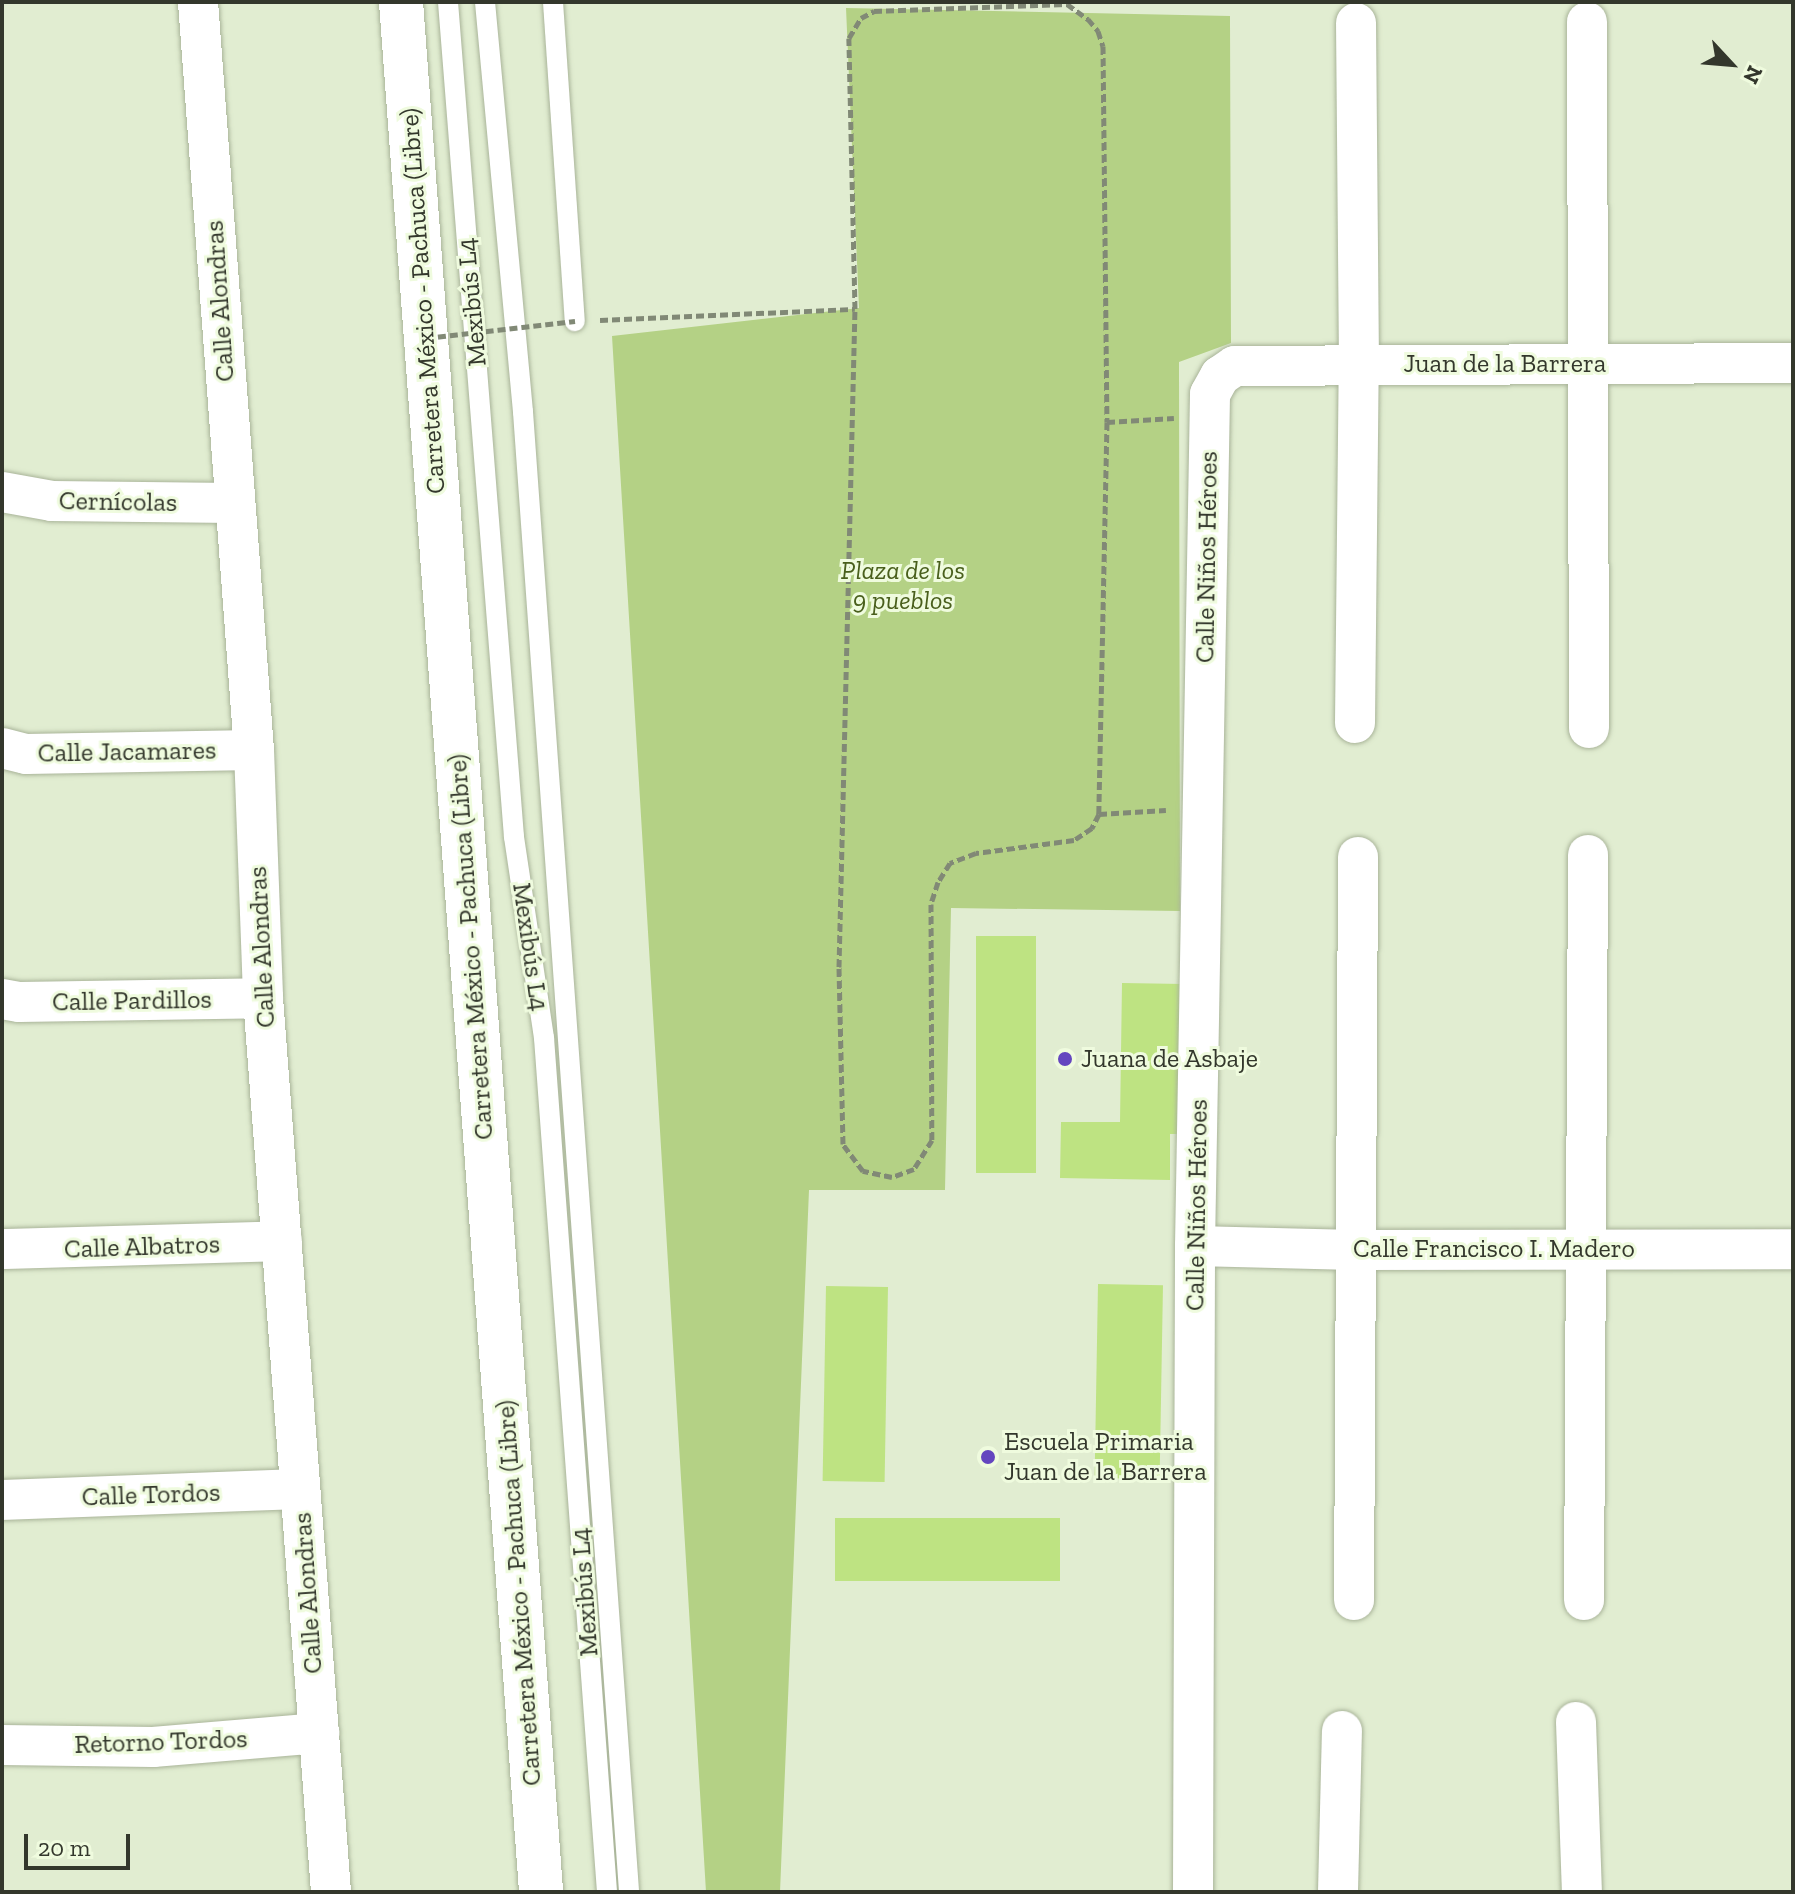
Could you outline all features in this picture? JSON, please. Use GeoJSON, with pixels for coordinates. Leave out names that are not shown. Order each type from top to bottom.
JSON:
{"type":"FeatureCollection","features":[{"type":"Feature","properties":{"kind":"main road","name":"Carretera México - Pachuca (Libre)"},"geometry":{"type":"LineString","coordinates":[[401,2],[541,1892]]}},
{"type":"Feature","properties":{"kind":"street","name":"Calle Alondras"},"geometry":{"type":"LineString","coordinates":[[198,2],[254,750],[263,998],[331,1892]]}},
{"type":"Feature","properties":{"kind":"street"},"geometry":{"type":"LineString","coordinates":[[1587,22],[1589,728]]}},
{"type":"Feature","properties":{"kind":"street"},"geometry":{"type":"LineString","coordinates":[[1355,723],[1359,365],[1356,23]]}},
{"type":"Feature","properties":{"kind":"street","name":"Juan de la Barrera"},"geometry":{"type":"LineString","coordinates":[[1220,376],[1235,366],[1793,363]]}},
{"type":"Feature","properties":{"kind":"street","name":"Calle Niños Héroes"},"geometry":{"type":"LineString","coordinates":[[1193,1892],[1195,1246],[1209,416],[1210,394],[1220,376]]}},
{"type":"Feature","properties":{"kind":"street","name":"Cernícolas"},"geometry":{"type":"LineString","coordinates":[[2,492],[52,501],[234,503]]}},
{"type":"Feature","properties":{"kind":"street","name":"Calle Jacamares"},"geometry":{"type":"LineString","coordinates":[[2,748],[26,754],[254,750]]}},
{"type":"Feature","properties":{"kind":"street"},"geometry":{"type":"LineString","coordinates":[[1584,1600],[1588,855]]}},
{"type":"Feature","properties":{"kind":"street"},"geometry":{"type":"LineString","coordinates":[[1354,1600],[1358,857]]}},
{"type":"Feature","properties":{"kind":"street","name":"Calle Pardillos"},"geometry":{"type":"LineString","coordinates":[[2,999],[19,1002],[263,998]]}},
{"type":"Feature","properties":{"kind":"street","name":"Calle Albatros"},"geometry":{"type":"LineString","coordinates":[[2,1249],[282,1241]]}},
{"type":"Feature","properties":{"kind":"street","name":"Calle Francisco I. Madero"},"geometry":{"type":"LineString","coordinates":[[1195,1246],[1355,1250],[1793,1249]]}},
{"type":"Feature","properties":{"kind":"street","name":"Calle Tordos"},"geometry":{"type":"LineString","coordinates":[[2,1500],[300,1489]]}},
{"type":"Feature","properties":{"kind":"street"},"geometry":{"type":"LineString","coordinates":[[1576,1722],[1582,1892]]}},
{"type":"Feature","properties":{"kind":"street"},"geometry":{"type":"LineString","coordinates":[[1338,1892],[1342,1731]]}},
{"type":"Feature","properties":{"kind":"street","name":"Retorno Tordos"},"geometry":{"type":"LineString","coordinates":[[2,1745],[153,1747],[319,1733]]}},
{"type":"Feature","properties":{"kind":"lane","name":"Mexibús L4"},"geometry":{"type":"LineString","coordinates":[[448,2],[514,837],[544,1038],[607,1892]]}},
{"type":"Feature","properties":{"kind":"lane","name":"Mexibús L4"},"geometry":{"type":"LineString","coordinates":[[485,2],[523,412],[629,1892]]}},
{"type":"Feature","properties":{"kind":"lane"},"geometry":{"type":"LineString","coordinates":[[553,2],[575,321]]}},
{"type":"Feature","properties":{"kind":"path"},"geometry":{"type":"LineString","coordinates":[[1067,4],[1088,19],[1098,31],[1103,46],[1107,422],[1099,814],[1092,828],[1074,840],[976,853],[950,863],[938,882],[931,904],[932,1140],[914,1169],[892,1177],[863,1171],[843,1144],[839,967],[855,309],[849,38],[861,18],[874,11],[1067,4]]}},
{"type":"Feature","properties":{"kind":"path"},"geometry":{"type":"LineString","coordinates":[[426,338],[575,321],[855,309]]}},
{"type":"Feature","properties":{"kind":"path"},"geometry":{"type":"LineString","coordinates":[[1107,422],[1209,416]]}},
{"type":"Feature","properties":{"kind":"path"},"geometry":{"type":"LineString","coordinates":[[1099,814],[1203,808]]}},
{"type":"Feature","properties":{"kind":"green space","name":"Plaza de los 9 pueblos"},"geometry":{"type":"Polygon","coordinates":[[[846,8],[1230,16],[1231,343],[1179,362],[1180,911],[951,908],[945,1190],[809,1190],[780,1892],[706,1892],[612,336],[859,308],[846,8]]]}},
{"type":"Feature","properties":{"kind":"building"},"geometry":{"type":"Polygon","coordinates":[[[976,936],[1036,936],[1036,1173],[976,1173],[976,936]]]}},
{"type":"Feature","properties":{"kind":"building"},"geometry":{"type":"Polygon","coordinates":[[[1122,983],[1184,984],[1181,1134],[1170,1134],[1170,1180],[1060,1178],[1061,1122],[1120,1122],[1122,983]]]}},
{"type":"Feature","properties":{"kind":"building"},"geometry":{"type":"Polygon","coordinates":[[[1098,1284],[1163,1285],[1160,1479],[1095,1478],[1098,1284]]]}},
{"type":"Feature","properties":{"kind":"building"},"geometry":{"type":"Polygon","coordinates":[[[826,1286],[888,1287],[885,1482],[823,1481],[826,1286]]]}},
{"type":"Feature","properties":{"kind":"building"},"geometry":{"type":"Polygon","coordinates":[[[835,1518],[1060,1518],[1060,1581],[835,1581],[835,1518]]]}},
{"type":"Feature","properties":{"kind":"place","name":"Juana de Asbaje"},"geometry":{"type":"Point","coordinates":[1065,1059]}},
{"type":"Feature","properties":{"kind":"place","name":"Escuela Primaria Juan de la Barrera"},"geometry":{"type":"Point","coordinates":[988,1457]}}]}
